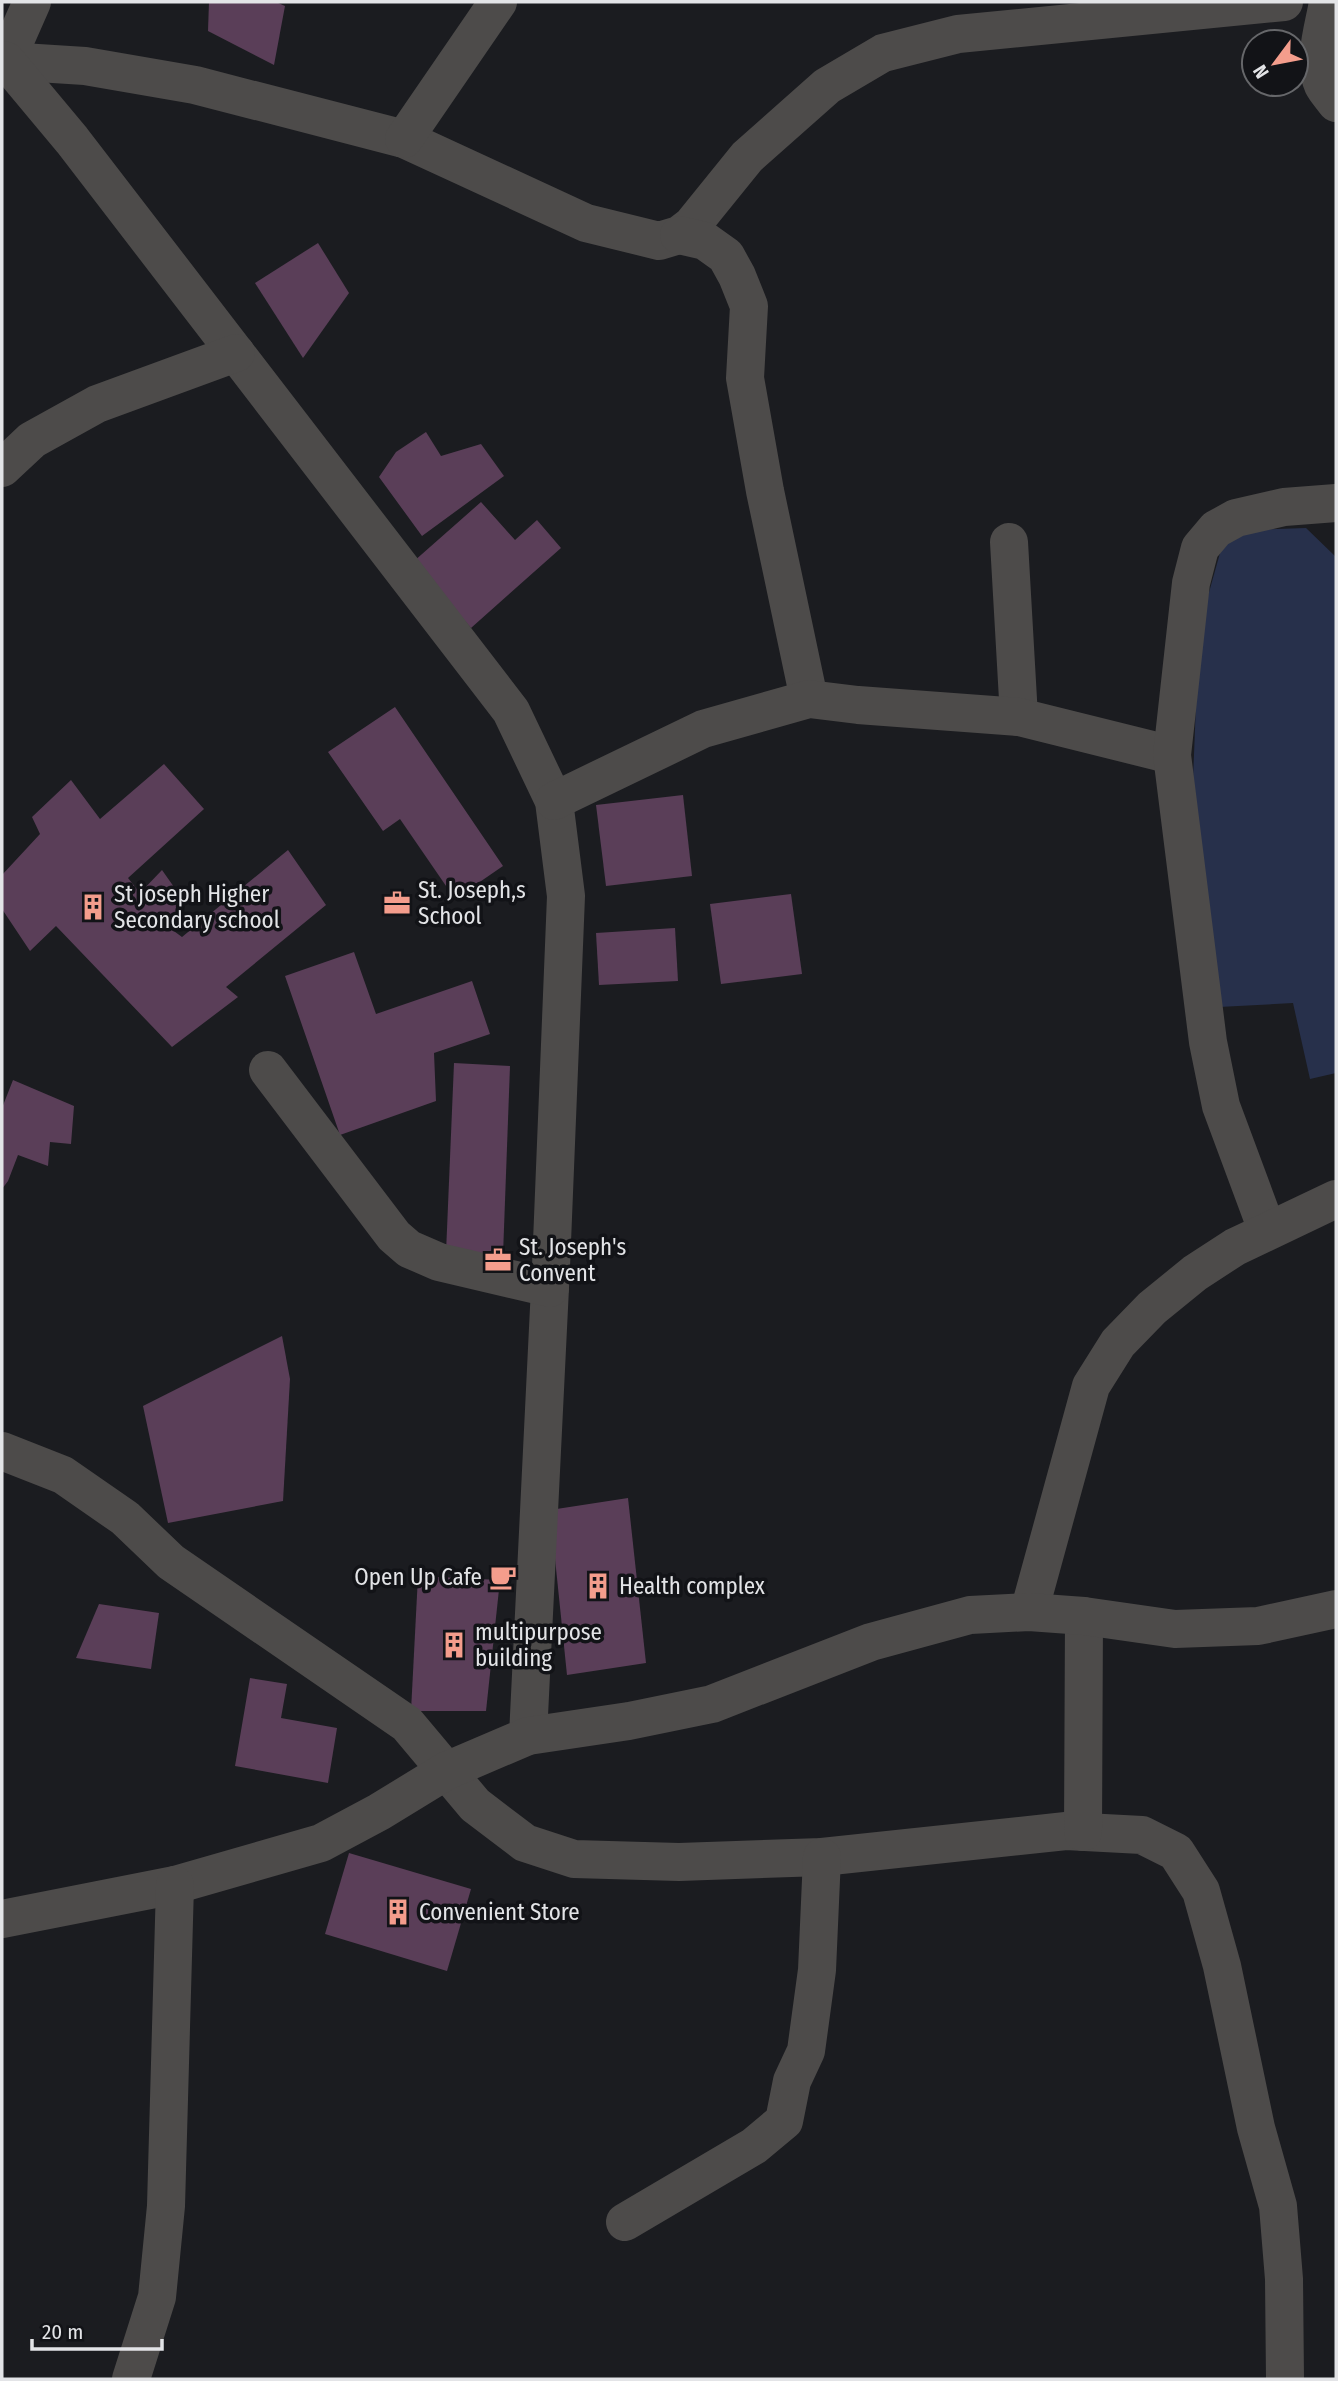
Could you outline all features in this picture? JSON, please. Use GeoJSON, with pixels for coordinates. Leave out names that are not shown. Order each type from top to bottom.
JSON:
{"type":"FeatureCollection","features":[{"type":"Feature","properties":{"kind":"street"},"geometry":{"type":"LineString","coordinates":[[4,60],[32,2]]}},
{"type":"Feature","properties":{"kind":"street"},"geometry":{"type":"LineString","coordinates":[[404,139],[498,2]]}},
{"type":"Feature","properties":{"kind":"street"},"geometry":{"type":"LineString","coordinates":[[4,60],[85,66],[195,85],[404,139],[586,223],[659,241],[679,235],[692,225],[747,157],[827,86],[883,53],[958,33],[1073,11],[1284,2]]}},
{"type":"Feature","properties":{"kind":"street"},"geometry":{"type":"LineString","coordinates":[[1328,2],[1319,71],[1323,85],[1336,103]]}},
{"type":"Feature","properties":{"kind":"street"},"geometry":{"type":"LineString","coordinates":[[4,60],[72,140],[511,711],[554,802],[566,896],[528,1736]]}},
{"type":"Feature","properties":{"kind":"street"},"geometry":{"type":"LineString","coordinates":[[679,235],[705,241],[726,256],[749,306],[745,378],[765,491],[809,699]]}},
{"type":"Feature","properties":{"kind":"street"},"geometry":{"type":"LineString","coordinates":[[2,468],[32,440],[97,404],[236,354]]}},
{"type":"Feature","properties":{"kind":"street"},"geometry":{"type":"LineString","coordinates":[[1267,1230],[1221,1106],[1213,1068],[1172,755],[1191,583],[1199,548],[1216,529],[1236,518],[1284,507],[1336,503]]}},
{"type":"Feature","properties":{"kind":"street"},"geometry":{"type":"LineString","coordinates":[[1009,542],[1020,717]]}},
{"type":"Feature","properties":{"kind":"street"},"geometry":{"type":"LineString","coordinates":[[554,802],[703,729],[809,699],[1020,717],[1172,755]]}},
{"type":"Feature","properties":{"kind":"street"},"geometry":{"type":"LineString","coordinates":[[268,1070],[394,1236],[408,1249],[439,1262],[550,1288]]}},
{"type":"Feature","properties":{"kind":"street"},"geometry":{"type":"LineString","coordinates":[[1029,1612],[1091,1386],[1118,1343],[1152,1308],[1195,1273],[1267,1230],[1336,1199]]}},
{"type":"Feature","properties":{"kind":"street"},"geometry":{"type":"LineString","coordinates":[[2,1451],[63,1475],[125,1518],[171,1562],[407,1724],[475,1805],[525,1843],[574,1859],[679,1862],[822,1857],[1066,1831],[1142,1835],[1176,1852],[1201,1891],[1222,1966],[1256,2128],[1278,2206],[1284,2279],[1285,2379]]}},
{"type":"Feature","properties":{"kind":"street"},"geometry":{"type":"LineString","coordinates":[[2,1919],[175,1885],[321,1843],[446,1771],[528,1736],[629,1721],[712,1704],[871,1642],[970,1615],[1029,1612],[1084,1616],[1175,1629],[1258,1626],[1336,1609]]}},
{"type":"Feature","properties":{"kind":"street"},"geometry":{"type":"LineString","coordinates":[[1083,1832],[1084,1616]]}},
{"type":"Feature","properties":{"kind":"street"},"geometry":{"type":"LineString","coordinates":[[625,2222],[754,2146],[784,2121],[792,2081],[806,2051],[817,1970],[822,1857]]}},
{"type":"Feature","properties":{"kind":"street"},"geometry":{"type":"LineString","coordinates":[[131,2379],[157,2297],[166,2206],[175,1885]]}},
{"type":"Feature","properties":{"kind":"shaded area"},"geometry":{"type":"Polygon","coordinates":[[[1306,528],[1336,557],[1336,1073],[1310,1079],[1293,1003],[1219,1007],[1193,780],[1199,628],[1222,546],[1244,530],[1306,528]]]}},
{"type":"Feature","properties":{"kind":"building"},"geometry":{"type":"Polygon","coordinates":[[[209,2],[276,2],[285,6],[274,65],[208,31],[209,2]]]}},
{"type":"Feature","properties":{"kind":"building"},"geometry":{"type":"Polygon","coordinates":[[[318,243],[349,293],[303,358],[255,283],[318,243]]]}},
{"type":"Feature","properties":{"kind":"building"},"geometry":{"type":"Polygon","coordinates":[[[426,432],[441,456],[481,444],[504,476],[422,536],[379,477],[396,452],[426,432]]]}},
{"type":"Feature","properties":{"kind":"building"},"geometry":{"type":"Polygon","coordinates":[[[481,502],[515,540],[537,520],[561,548],[471,628],[413,562],[481,502]]]}},
{"type":"Feature","properties":{"kind":"building"},"geometry":{"type":"Polygon","coordinates":[[[395,707],[503,866],[455,899],[400,819],[383,831],[328,752],[395,707]]]}},
{"type":"Feature","properties":{"kind":"building","name":"St joseph Higher Secondary school"},"geometry":{"type":"Polygon","coordinates":[[[164,764],[204,809],[128,878],[140,893],[162,870],[186,904],[167,926],[182,937],[288,850],[326,905],[226,987],[238,997],[172,1047],[56,926],[30,951],[2,909],[2,875],[40,834],[32,817],[71,780],[100,819],[164,764]]]}},
{"type":"Feature","properties":{"kind":"building"},"geometry":{"type":"Polygon","coordinates":[[[683,795],[692,876],[606,886],[596,805],[683,795]]]}},
{"type":"Feature","properties":{"kind":"building"},"geometry":{"type":"Polygon","coordinates":[[[791,894],[802,974],[721,984],[710,904],[791,894]]]}},
{"type":"Feature","properties":{"kind":"building"},"geometry":{"type":"Polygon","coordinates":[[[675,928],[678,981],[599,985],[596,933],[675,928]]]}},
{"type":"Feature","properties":{"kind":"building"},"geometry":{"type":"Polygon","coordinates":[[[354,952],[376,1014],[472,981],[490,1034],[434,1053],[436,1101],[340,1135],[285,976],[354,952]]]}},
{"type":"Feature","properties":{"kind":"building"},"geometry":{"type":"Polygon","coordinates":[[[454,1063],[510,1066],[503,1255],[446,1253],[454,1063]]]}},
{"type":"Feature","properties":{"kind":"building"},"geometry":{"type":"Polygon","coordinates":[[[13,1080],[74,1106],[71,1144],[50,1142],[48,1166],[18,1155],[2,1189],[2,1108],[13,1080]]]}},
{"type":"Feature","properties":{"kind":"building"},"geometry":{"type":"Polygon","coordinates":[[[282,1336],[290,1379],[283,1501],[168,1523],[143,1406],[282,1336]]]}},
{"type":"Feature","properties":{"kind":"building","name":"Health complex"},"geometry":{"type":"Polygon","coordinates":[[[628,1498],[646,1663],[567,1675],[550,1510],[628,1498]]]}},
{"type":"Feature","properties":{"kind":"building","name":"multipurpose building"},"geometry":{"type":"Polygon","coordinates":[[[418,1576],[500,1580],[486,1711],[411,1711],[418,1576]]]}},
{"type":"Feature","properties":{"kind":"building"},"geometry":{"type":"Polygon","coordinates":[[[99,1604],[159,1613],[151,1669],[76,1658],[99,1604]]]}},
{"type":"Feature","properties":{"kind":"building"},"geometry":{"type":"Polygon","coordinates":[[[250,1678],[287,1684],[281,1718],[337,1728],[328,1783],[235,1766],[250,1678]]]}},
{"type":"Feature","properties":{"kind":"building","name":"Convenient Store"},"geometry":{"type":"Polygon","coordinates":[[[349,1853],[471,1889],[447,1971],[325,1934],[349,1853]]]}},
{"type":"Feature","properties":{"kind":"place","name":"St. Joseph,s School"},"geometry":{"type":"Point","coordinates":[397,903]}},
{"type":"Feature","properties":{"kind":"place","name":"St joseph Higher Secondary school"},"geometry":{"type":"Point","coordinates":[93,907]}},
{"type":"Feature","properties":{"kind":"place","name":"St. Joseph's Convent"},"geometry":{"type":"Point","coordinates":[498,1260]}},
{"type":"Feature","properties":{"kind":"place","name":"Open Up Cafe"},"geometry":{"type":"Point","coordinates":[503,1577]}},
{"type":"Feature","properties":{"kind":"place","name":"Health complex"},"geometry":{"type":"Point","coordinates":[598,1586]}},
{"type":"Feature","properties":{"kind":"place","name":"multipurpose building"},"geometry":{"type":"Point","coordinates":[454,1645]}},
{"type":"Feature","properties":{"kind":"place","name":"Convenient Store"},"geometry":{"type":"Point","coordinates":[398,1912]}}]}
